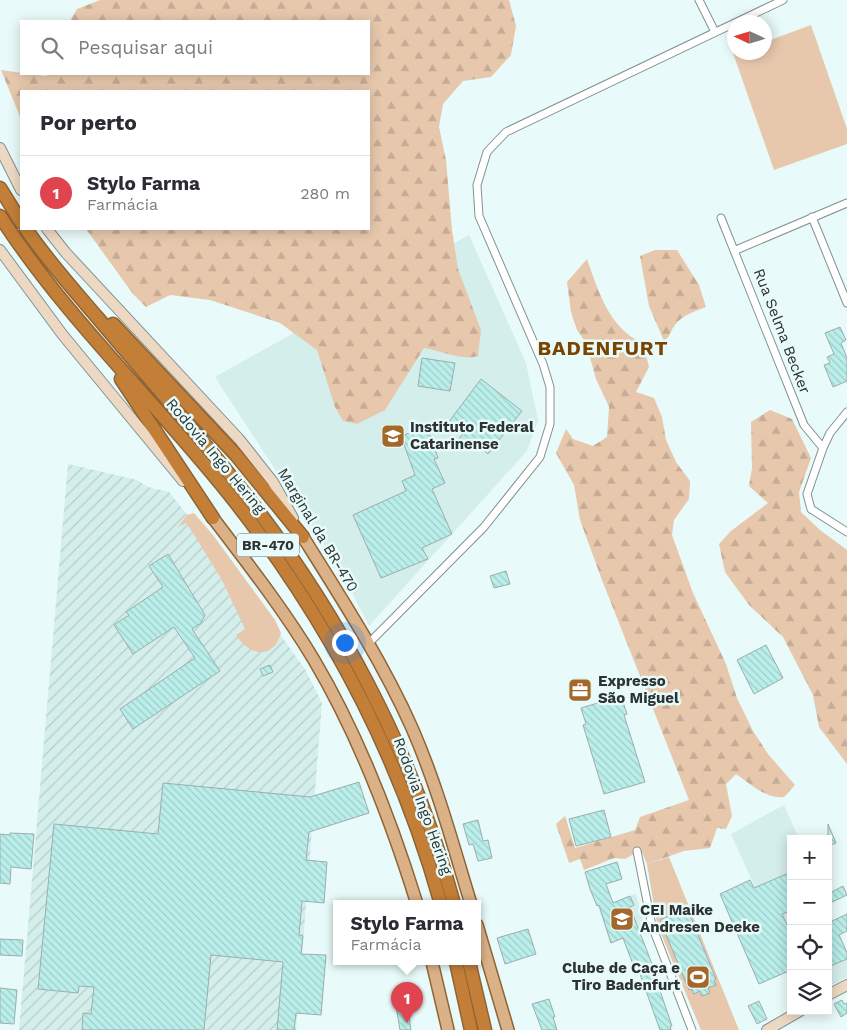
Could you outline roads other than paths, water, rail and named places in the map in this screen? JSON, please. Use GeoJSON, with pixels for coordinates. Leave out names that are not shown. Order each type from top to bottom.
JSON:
{"type":"FeatureCollection","features":[{"type":"Feature","properties":{"kind":"highway"},"geometry":{"type":"LineString","coordinates":[[0,188],[20,220]]}},
{"type":"Feature","properties":{"kind":"highway","name":"Rodovia Ingo Hering"},"geometry":{"type":"LineString","coordinates":[[0,216],[17,242],[90,334],[228,493],[277,556],[330,639],[369,712],[424,848],[439,900]]}},
{"type":"Feature","properties":{"kind":"highway","name":"Rodovia Ingo Hering"},"geometry":{"type":"LineString","coordinates":[[27,230],[66,282],[238,485],[287,549],[341,633],[381,707],[413,780],[436,844],[453,900]]}},
{"type":"Feature","properties":{"kind":"highway"},"geometry":{"type":"LineString","coordinates":[[66,282],[96,306],[230,448],[304,536]]}},
{"type":"Feature","properties":{"kind":"highway"},"geometry":{"type":"LineString","coordinates":[[90,334],[213,518]]}},
{"type":"Feature","properties":{"kind":"highway"},"geometry":{"type":"LineString","coordinates":[[457,965],[471,1030]]}},
{"type":"Feature","properties":{"kind":"highway"},"geometry":{"type":"LineString","coordinates":[[470,965],[485,1030]]}},
{"type":"Feature","properties":{"kind":"main road"},"geometry":{"type":"LineString","coordinates":[[0,148],[20,188]]}},
{"type":"Feature","properties":{"kind":"main road","name":"Marginal da BR-470"},"geometry":{"type":"LineString","coordinates":[[48,230],[66,253],[239,438],[273,482],[369,643],[391,684],[427,765],[470,900]]}},
{"type":"Feature","properties":{"kind":"main road"},"geometry":{"type":"LineString","coordinates":[[0,250],[62,334],[213,518],[298,636],[344,716],[382,804],[416,900]]}},
{"type":"Feature","properties":{"kind":"main road"},"geometry":{"type":"LineString","coordinates":[[481,939],[508,1030]]}},
{"type":"Feature","properties":{"kind":"main road"},"geometry":{"type":"LineString","coordinates":[[433,965],[448,1030]]}},
{"type":"Feature","properties":{"kind":"main road"},"geometry":{"type":"LineString","coordinates":[[832,993],[847,985]]}},
{"type":"Feature","properties":{"kind":"main road"},"geometry":{"type":"LineString","coordinates":[[766,1030],[793,1015]]}},
{"type":"Feature","properties":{"kind":"street"},"geometry":{"type":"LineString","coordinates":[[698,0],[715,32]]}},
{"type":"Feature","properties":{"kind":"street"},"geometry":{"type":"LineString","coordinates":[[369,643],[484,527],[540,457],[550,424],[550,387],[543,364],[479,216],[477,185],[487,152],[506,132],[778,1]]}},
{"type":"Feature","properties":{"kind":"street"},"geometry":{"type":"LineString","coordinates":[[736,250],[847,203]]}},
{"type":"Feature","properties":{"kind":"street"},"geometry":{"type":"LineString","coordinates":[[812,217],[847,303]]}},
{"type":"Feature","properties":{"kind":"street","name":"Rua Selma Becker"},"geometry":{"type":"LineString","coordinates":[[721,218],[736,250],[804,425],[823,448]]}},
{"type":"Feature","properties":{"kind":"street"},"geometry":{"type":"LineString","coordinates":[[847,412],[830,433],[807,494],[811,509],[847,532]]}},
{"type":"Feature","properties":{"kind":"street"},"geometry":{"type":"LineString","coordinates":[[637,851],[652,926],[692,1030]]}},
{"type":"Feature","properties":{"kind":"place","name":"Instituto Federal Catarinense"},"geometry":{"type":"Point","coordinates":[393,436]}},
{"type":"Feature","properties":{"kind":"place","name":"Expresso São Miguel"},"geometry":{"type":"Point","coordinates":[580,690]}},
{"type":"Feature","properties":{"kind":"place","name":"CEI Maike Andresen Deeke"},"geometry":{"type":"Point","coordinates":[622,919]}},
{"type":"Feature","properties":{"kind":"place","name":"Clube de Caça e Tiro Badenfurt"},"geometry":{"type":"Point","coordinates":[698,977]}},
{"type":"Feature","properties":{"kind":"place","name":"Stylo Farma"},"geometry":{"type":"Point","coordinates":[407,1023]}},
{"type":"Feature","properties":{"kind":"district","name":"BADENFURT"},"geometry":{"type":"Point","coordinates":[603,348]}}]}
